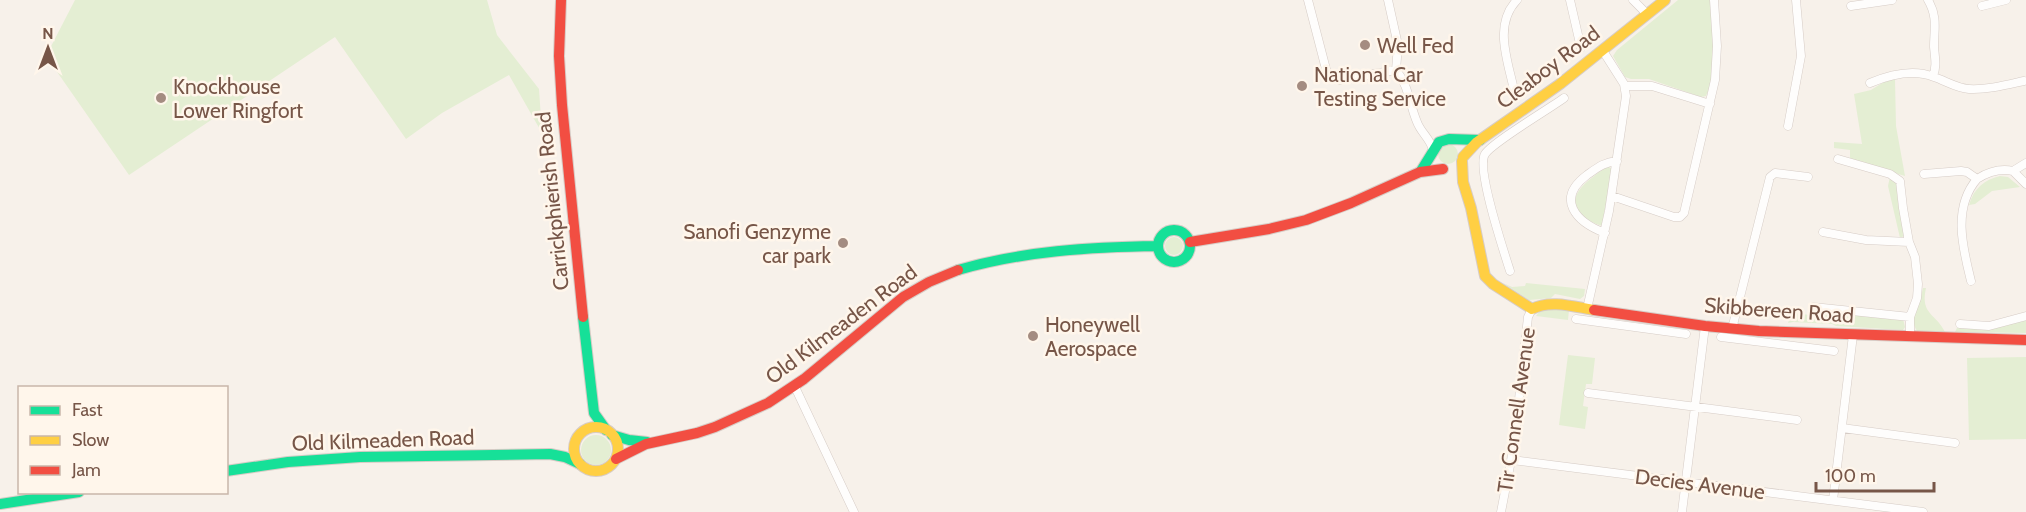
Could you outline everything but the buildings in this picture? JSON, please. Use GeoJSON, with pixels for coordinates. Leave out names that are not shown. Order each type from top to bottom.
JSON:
{"type":"FeatureCollection","features":[{"type":"Feature","properties":{"kind":"street","name":"Carrickphierish Road"},"geometry":{"type":"LineString","coordinates":[[561,0],[559,56],[561,96],[591,397],[594,413],[609,432]]}},
{"type":"Feature","properties":{"kind":"street"},"geometry":{"type":"LineString","coordinates":[[1308,0],[1323,64],[1329,76],[1344,79],[1396,70]]}},
{"type":"Feature","properties":{"kind":"street"},"geometry":{"type":"LineString","coordinates":[[1388,0],[1399,50],[1396,70],[1407,86],[1416,121],[1430,141],[1436,163],[1455,174],[1463,182]]}},
{"type":"Feature","properties":{"kind":"street"},"geometry":{"type":"LineString","coordinates":[[1514,90],[1505,52],[1505,24],[1507,12],[1517,0]]}},
{"type":"Feature","properties":{"kind":"street"},"geometry":{"type":"LineString","coordinates":[[1570,0],[1581,48]]}},
{"type":"Feature","properties":{"kind":"street"},"geometry":{"type":"LineString","coordinates":[[1633,0],[1647,14]]}},
{"type":"Feature","properties":{"kind":"street","name":"Cleaboy Road"},"geometry":{"type":"LineString","coordinates":[[1463,159],[1480,140],[1603,51],[1665,0]]}},
{"type":"Feature","properties":{"kind":"street"},"geometry":{"type":"LineString","coordinates":[[1611,196],[1672,217],[1682,216],[1710,104],[1717,58],[1714,0]]}},
{"type":"Feature","properties":{"kind":"street"},"geometry":{"type":"LineString","coordinates":[[1788,126],[1801,56],[1796,0]]}},
{"type":"Feature","properties":{"kind":"street"},"geometry":{"type":"LineString","coordinates":[[1851,6],[1892,0]]}},
{"type":"Feature","properties":{"kind":"street"},"geometry":{"type":"LineString","coordinates":[[1928,0],[1936,21],[1934,46],[1936,67],[1933,76]]}},
{"type":"Feature","properties":{"kind":"street"},"geometry":{"type":"LineString","coordinates":[[1982,6],[2006,0]]}},
{"type":"Feature","properties":{"kind":"street"},"geometry":{"type":"LineString","coordinates":[[1587,309],[1605,233],[1626,99],[1625,86],[1603,51]]}},
{"type":"Feature","properties":{"kind":"street"},"geometry":{"type":"LineString","coordinates":[[1870,83],[1900,74],[1933,76],[1968,89],[1996,87],[2024,81]]}},
{"type":"Feature","properties":{"kind":"street"},"geometry":{"type":"LineString","coordinates":[[1625,86],[1652,86],[1710,104]]}},
{"type":"Feature","properties":{"kind":"street"},"geometry":{"type":"LineString","coordinates":[[1510,271],[1482,161],[1489,150],[1564,98]]}},
{"type":"Feature","properties":{"kind":"street"},"geometry":{"type":"LineString","coordinates":[[1538,100],[1546,111]]}},
{"type":"Feature","properties":{"kind":"street"},"geometry":{"type":"LineString","coordinates":[[1423,131],[1430,136],[1466,142],[1480,140]]}},
{"type":"Feature","properties":{"kind":"street"},"geometry":{"type":"LineString","coordinates":[[1420,172],[1427,165],[1437,143],[1450,139]]}},
{"type":"Feature","properties":{"kind":"street"},"geometry":{"type":"LineString","coordinates":[[1450,139],[1462,148],[1463,182],[1471,208],[1485,276],[1493,284],[1532,309]]}},
{"type":"Feature","properties":{"kind":"street"},"geometry":{"type":"LineString","coordinates":[[1190,242],[1269,229],[1306,220],[1420,172],[1456,168],[1463,159]]}},
{"type":"Feature","properties":{"kind":"street"},"geometry":{"type":"LineString","coordinates":[[1838,159],[1898,178],[1909,242],[1915,257],[1918,287],[1910,317],[1910,337]]}},
{"type":"Feature","properties":{"kind":"street"},"geometry":{"type":"LineString","coordinates":[[1605,233],[1579,219],[1574,210],[1572,194],[1578,183],[1600,166],[1617,161]]}},
{"type":"Feature","properties":{"kind":"street"},"geometry":{"type":"LineString","coordinates":[[1971,281],[1961,227],[1967,197],[1977,179],[1993,171],[2013,171],[2026,163]]}},
{"type":"Feature","properties":{"kind":"street"},"geometry":{"type":"LineString","coordinates":[[1924,174],[1961,171],[1970,173],[1977,179]]}},
{"type":"Feature","properties":{"kind":"street"},"geometry":{"type":"LineString","coordinates":[[2013,171],[2026,184]]}},
{"type":"Feature","properties":{"kind":"street"},"geometry":{"type":"LineString","coordinates":[[1732,329],[1768,181],[1772,174],[1808,177]]}},
{"type":"Feature","properties":{"kind":"street"},"geometry":{"type":"LineString","coordinates":[[1173,230],[1184,233],[1190,242],[1186,257],[1176,262],[1162,257],[1158,246],[1164,234],[1173,230]]}},
{"type":"Feature","properties":{"kind":"street"},"geometry":{"type":"LineString","coordinates":[[1823,232],[1866,240],[1909,242]]}},
{"type":"Feature","properties":{"kind":"street","name":"Old Kilmeaden Road"},"geometry":{"type":"LineString","coordinates":[[616,459],[633,449],[718,426],[768,403],[795,387],[822,366],[895,303],[932,280],[979,265],[1021,256],[1099,247],[1158,246]]}},
{"type":"Feature","properties":{"kind":"street","name":"Skibbereen Road"},"geometry":{"type":"LineString","coordinates":[[1532,309],[1547,304],[1587,309],[1686,334]]}},
{"type":"Feature","properties":{"kind":"street"},"geometry":{"type":"LineString","coordinates":[[1813,307],[1910,317]]}},
{"type":"Feature","properties":{"kind":"street","name":"Tir Connell Avenue"},"geometry":{"type":"LineString","coordinates":[[1501,512],[1512,460],[1528,317],[1532,309]]}},
{"type":"Feature","properties":{"kind":"street"},"geometry":{"type":"LineString","coordinates":[[1960,324],[1985,326],[2026,316]]}},
{"type":"Feature","properties":{"kind":"street","name":"Skibbereen Road"},"geometry":{"type":"LineString","coordinates":[[1576,319],[1779,332],[2026,340]]}},
{"type":"Feature","properties":{"kind":"street"},"geometry":{"type":"LineString","coordinates":[[1682,512],[1705,326]]}},
{"type":"Feature","properties":{"kind":"street"},"geometry":{"type":"LineString","coordinates":[[1777,344],[1779,332]]}},
{"type":"Feature","properties":{"kind":"street"},"geometry":{"type":"LineString","coordinates":[[1833,500],[1853,335]]}},
{"type":"Feature","properties":{"kind":"street","name":"Skibbereen Road"},"geometry":{"type":"LineString","coordinates":[[1721,337],[1834,351]]}},
{"type":"Feature","properties":{"kind":"street"},"geometry":{"type":"LineString","coordinates":[[795,387],[854,512]]}},
{"type":"Feature","properties":{"kind":"street"},"geometry":{"type":"LineString","coordinates":[[1588,393],[1797,420]]}},
{"type":"Feature","properties":{"kind":"street","name":"Carrickphierish Road"},"geometry":{"type":"LineString","coordinates":[[578,437],[589,420],[591,397]]}},
{"type":"Feature","properties":{"kind":"street"},"geometry":{"type":"LineString","coordinates":[[595,428],[609,432],[618,445],[616,459],[609,467],[599,471],[588,470],[580,464],[574,452],[578,437],[595,428]]}},
{"type":"Feature","properties":{"kind":"street"},"geometry":{"type":"LineString","coordinates":[[1842,428],[1955,443]]}},
{"type":"Feature","properties":{"kind":"street","name":"Old Kilmeaden Road"},"geometry":{"type":"LineString","coordinates":[[609,432],[636,441],[659,441]]}},
{"type":"Feature","properties":{"kind":"street","name":"Old Kilmeaden Road"},"geometry":{"type":"LineString","coordinates":[[541,454],[566,448],[578,437]]}},
{"type":"Feature","properties":{"kind":"street","name":"Old Kilmeaden Road"},"geometry":{"type":"LineString","coordinates":[[228,471],[288,462],[360,457],[541,454],[557,455],[580,464]]}},
{"type":"Feature","properties":{"kind":"street","name":"Decies Avenue"},"geometry":{"type":"LineString","coordinates":[[1512,460],[1923,512]]}},
{"type":"Feature","properties":{"kind":"street"},"geometry":{"type":"LineString","coordinates":[[0,504],[66,494]]}},
{"type":"Feature","properties":{"kind":"green space"},"geometry":{"type":"Polygon","coordinates":[[[75,0],[487,0],[497,35],[539,89],[542,133],[509,75],[442,113],[406,139],[335,37],[129,175],[46,56],[75,0]]]}},
{"type":"Feature","properties":{"kind":"green space"},"geometry":{"type":"Polygon","coordinates":[[[1678,0],[1710,0],[1714,62],[1706,96],[1701,97],[1649,79],[1625,77],[1613,56],[1617,50],[1678,0]]]}},
{"type":"Feature","properties":{"kind":"green space"},"geometry":{"type":"Polygon","coordinates":[[[1895,79],[1896,126],[1905,176],[1850,160],[1850,150],[1834,148],[1834,142],[1862,144],[1854,94],[1871,90],[1887,80],[1895,79]]]}},
{"type":"Feature","properties":{"kind":"green space"},"geometry":{"type":"Polygon","coordinates":[[[1448,144],[1455,147],[1458,154],[1455,161],[1448,164],[1441,161],[1438,154],[1441,147],[1448,144]]]}},
{"type":"Feature","properties":{"kind":"green space"},"geometry":{"type":"Polygon","coordinates":[[[1609,167],[1612,169],[1602,226],[1584,217],[1578,211],[1575,199],[1584,184],[1609,167]]]}},
{"type":"Feature","properties":{"kind":"green space"},"geometry":{"type":"Polygon","coordinates":[[[2000,176],[2008,177],[2020,187],[1992,191],[1975,204],[1969,205],[1980,186],[2000,176]]]}},
{"type":"Feature","properties":{"kind":"green space"},"geometry":{"type":"Polygon","coordinates":[[[1890,177],[1897,183],[1898,200],[1906,235],[1900,238],[1888,186],[1890,177]]]}},
{"type":"Feature","properties":{"kind":"green space"},"geometry":{"type":"Polygon","coordinates":[[[1174,237],[1180,240],[1183,246],[1180,252],[1174,255],[1168,252],[1165,246],[1168,240],[1174,237]]]}},
{"type":"Feature","properties":{"kind":"green space"},"geometry":{"type":"Polygon","coordinates":[[[1503,283],[1512,287],[1525,286],[1526,283],[1585,289],[1584,296],[1580,299],[1555,294],[1551,298],[1529,300],[1503,283]]]}},
{"type":"Feature","properties":{"kind":"green space"},"geometry":{"type":"Polygon","coordinates":[[[1923,288],[1926,288],[1927,309],[1945,332],[1917,331],[1914,316],[1923,288]]]}},
{"type":"Feature","properties":{"kind":"green space"},"geometry":{"type":"Polygon","coordinates":[[[1542,308],[1569,310],[1568,320],[1536,316],[1542,308]]]}},
{"type":"Feature","properties":{"kind":"green space"},"geometry":{"type":"Polygon","coordinates":[[[1825,312],[1903,319],[1905,327],[1903,330],[1788,323],[1792,313],[1819,316],[1825,312]]]}},
{"type":"Feature","properties":{"kind":"green space"},"geometry":{"type":"Polygon","coordinates":[[[2026,319],[2026,333],[1955,332],[1957,328],[1988,329],[2026,319]]]}},
{"type":"Feature","properties":{"kind":"green space"},"geometry":{"type":"Polygon","coordinates":[[[1568,355],[1595,358],[1592,384],[1586,384],[1583,406],[1588,407],[1585,429],[1559,425],[1568,355]]]}},
{"type":"Feature","properties":{"kind":"green space"},"geometry":{"type":"Polygon","coordinates":[[[2026,357],[2026,439],[1969,440],[1967,358],[2026,357]]]}},
{"type":"Feature","properties":{"kind":"green space"},"geometry":{"type":"Polygon","coordinates":[[[596,435],[607,439],[611,450],[607,461],[596,465],[585,461],[581,450],[585,439],[596,435]]]}},
{"type":"Feature","properties":{"kind":"traffic: fast"},"geometry":{"type":"LineString","coordinates":[[1421,171],[1439,142],[1449,139],[1480,140]]}},
{"type":"Feature","properties":{"kind":"traffic: fast"},"geometry":{"type":"LineString","coordinates":[[1174,230],[1185,235],[1190,246],[1185,257],[1174,262],[1163,257],[1158,246],[1163,235],[1174,230]]}},
{"type":"Feature","properties":{"kind":"traffic: fast"},"geometry":{"type":"LineString","coordinates":[[958,270],[1032,254],[1158,246]]}},
{"type":"Feature","properties":{"kind":"traffic: fast"},"geometry":{"type":"LineString","coordinates":[[583,317],[594,413],[606,430]]}},
{"type":"Feature","properties":{"kind":"traffic: fast"},"geometry":{"type":"LineString","coordinates":[[612,435],[647,442]]}},
{"type":"Feature","properties":{"kind":"traffic: fast"},"geometry":{"type":"LineString","coordinates":[[228,471],[288,462],[360,457],[550,454],[565,457],[580,464]]}},
{"type":"Feature","properties":{"kind":"traffic: fast"},"geometry":{"type":"LineString","coordinates":[[0,504],[66,494]]}},
{"type":"Feature","properties":{"kind":"traffic: slow"},"geometry":{"type":"LineString","coordinates":[[1463,157],[1477,142],[1560,84],[1665,0]]}},
{"type":"Feature","properties":{"kind":"traffic: slow"},"geometry":{"type":"LineString","coordinates":[[1462,161],[1463,182],[1471,208],[1485,276],[1493,284],[1532,309],[1555,304],[1594,310]]}},
{"type":"Feature","properties":{"kind":"traffic: slow"},"geometry":{"type":"LineString","coordinates":[[596,427],[611,434],[618,449],[611,464],[596,471],[581,464],[574,449],[581,434],[596,427]]}},
{"type":"Feature","properties":{"kind":"traffic: jam"},"geometry":{"type":"LineString","coordinates":[[561,0],[559,56],[562,105],[583,317]]}},
{"type":"Feature","properties":{"kind":"traffic: jam"},"geometry":{"type":"LineString","coordinates":[[1190,242],[1269,229],[1306,220],[1420,172],[1443,169]]}},
{"type":"Feature","properties":{"kind":"traffic: jam"},"geometry":{"type":"LineString","coordinates":[[616,459],[646,444],[715,427],[768,403],[804,379],[903,297],[929,282],[958,270]]}},
{"type":"Feature","properties":{"kind":"traffic: jam"},"geometry":{"type":"LineString","coordinates":[[1594,310],[1705,326],[1759,331],[2026,340]]}},
{"type":"Feature","properties":{"kind":"place","name":"Well Fed"},"geometry":{"type":"Point","coordinates":[1365,45]}},
{"type":"Feature","properties":{"kind":"place","name":"National Car Testing Service"},"geometry":{"type":"Point","coordinates":[1302,86]}},
{"type":"Feature","properties":{"kind":"place","name":"Knockhouse Lower Ringfort"},"geometry":{"type":"Point","coordinates":[161,98]}},
{"type":"Feature","properties":{"kind":"place","name":"Sanofi Genzyme car park"},"geometry":{"type":"Point","coordinates":[843,243]}},
{"type":"Feature","properties":{"kind":"place","name":"Honeywell Aerospace"},"geometry":{"type":"Point","coordinates":[1033,336]}}]}
